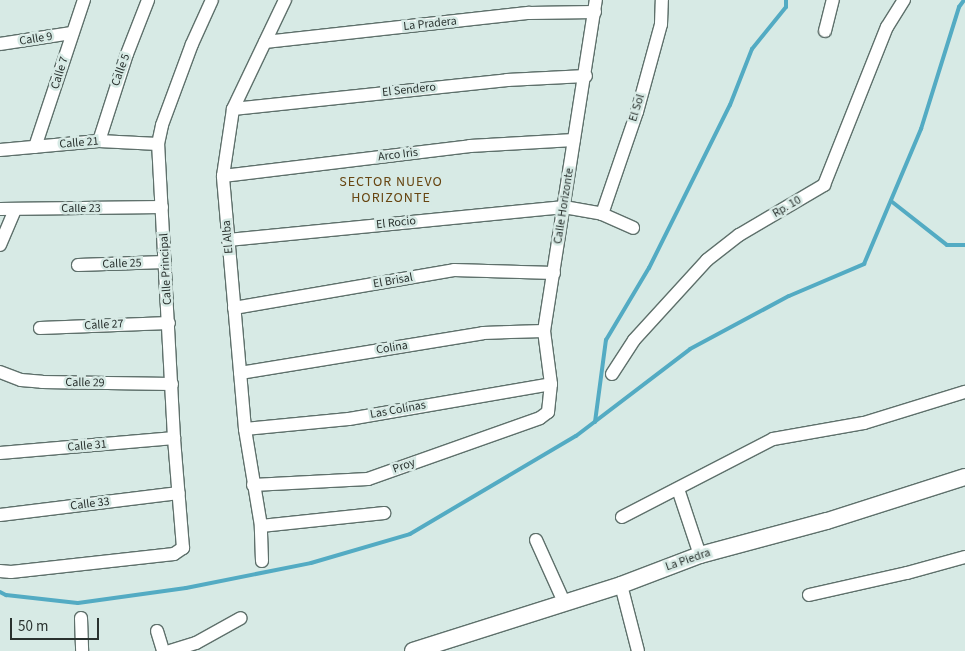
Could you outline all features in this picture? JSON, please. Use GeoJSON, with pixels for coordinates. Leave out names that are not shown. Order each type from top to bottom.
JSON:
{"type":"FeatureCollection","features":[{"type":"Feature","properties":{"kind":"street","name":"Calle 7"},"geometry":{"type":"LineString","coordinates":[[35,146],[84,0]]}},
{"type":"Feature","properties":{"kind":"street","name":"Calle 5"},"geometry":{"type":"LineString","coordinates":[[99,141],[120,72],[148,0]]}},
{"type":"Feature","properties":{"kind":"street","name":"Calle Principal"},"geometry":{"type":"LineString","coordinates":[[0,570],[11,572],[174,554],[183,548],[174,438],[158,144],[162,125],[192,44],[212,0]]}},
{"type":"Feature","properties":{"kind":"street","name":"El Alba"},"geometry":{"type":"LineString","coordinates":[[262,561],[261,526],[252,485],[245,429],[223,176],[233,109],[285,0]]}},
{"type":"Feature","properties":{"kind":"street","name":"El Sol"},"geometry":{"type":"LineString","coordinates":[[602,214],[637,112],[661,24],[662,0]]}},
{"type":"Feature","properties":{"kind":"street"},"geometry":{"type":"LineString","coordinates":[[825,32],[833,0]]}},
{"type":"Feature","properties":{"kind":"street","name":"Rp. 10"},"geometry":{"type":"LineString","coordinates":[[612,374],[634,340],[708,260],[739,235],[824,185],[887,26],[904,0]]}},
{"type":"Feature","properties":{"kind":"street","name":"La Pradera"},"geometry":{"type":"LineString","coordinates":[[265,42],[596,6]]}},
{"type":"Feature","properties":{"kind":"street","name":"Calle Horizonte"},"geometry":{"type":"LineString","coordinates":[[548,412],[550,384],[544,331],[596,6]]}},
{"type":"Feature","properties":{"kind":"street","name":"Calle 9"},"geometry":{"type":"LineString","coordinates":[[0,44],[72,33]]}},
{"type":"Feature","properties":{"kind":"street","name":"El Sendero"},"geometry":{"type":"LineString","coordinates":[[233,109],[506,80],[586,76]]}},
{"type":"Feature","properties":{"kind":"street","name":"Arco Iris"},"geometry":{"type":"LineString","coordinates":[[223,176],[470,146],[574,140]]}},
{"type":"Feature","properties":{"kind":"street","name":"Calle 21"},"geometry":{"type":"LineString","coordinates":[[0,150],[99,141],[158,144]]}},
{"type":"Feature","properties":{"kind":"street","name":"El Rocio"},"geometry":{"type":"LineString","coordinates":[[228,240],[564,207],[602,214],[633,228]]}},
{"type":"Feature","properties":{"kind":"street","name":"Calle 23"},"geometry":{"type":"LineString","coordinates":[[0,209],[162,208]]}},
{"type":"Feature","properties":{"kind":"street"},"geometry":{"type":"LineString","coordinates":[[0,245],[15,209]]}},
{"type":"Feature","properties":{"kind":"street","name":"Calle 25"},"geometry":{"type":"LineString","coordinates":[[78,265],[165,262]]}},
{"type":"Feature","properties":{"kind":"street","name":"El Brisal"},"geometry":{"type":"LineString","coordinates":[[234,308],[454,270],[554,273]]}},
{"type":"Feature","properties":{"kind":"street","name":"Calle 27"},"geometry":{"type":"LineString","coordinates":[[40,328],[169,322]]}},
{"type":"Feature","properties":{"kind":"street","name":"Colina"},"geometry":{"type":"LineString","coordinates":[[240,373],[483,333],[544,331]]}},
{"type":"Feature","properties":{"kind":"street","name":"Calle 29"},"geometry":{"type":"LineString","coordinates":[[0,372],[21,380],[42,382],[172,384]]}},
{"type":"Feature","properties":{"kind":"street","name":"Las Colinas"},"geometry":{"type":"LineString","coordinates":[[245,429],[350,418],[550,384]]}},
{"type":"Feature","properties":{"kind":"street"},"geometry":{"type":"LineString","coordinates":[[622,517],[773,439],[864,423],[965,392]]}},
{"type":"Feature","properties":{"kind":"street","name":"Proy"},"geometry":{"type":"LineString","coordinates":[[252,485],[368,480],[540,418],[548,412]]}},
{"type":"Feature","properties":{"kind":"street","name":"Calle 31"},"geometry":{"type":"LineString","coordinates":[[0,453],[174,438]]}},
{"type":"Feature","properties":{"kind":"street","name":"La Piedra"},"geometry":{"type":"LineString","coordinates":[[413,651],[620,585],[700,555],[827,521],[965,476]]}},
{"type":"Feature","properties":{"kind":"street"},"geometry":{"type":"LineString","coordinates":[[678,489],[700,555]]}},
{"type":"Feature","properties":{"kind":"street","name":"Calle 33"},"geometry":{"type":"LineString","coordinates":[[0,515],[179,493]]}},
{"type":"Feature","properties":{"kind":"street"},"geometry":{"type":"LineString","coordinates":[[261,526],[384,513]]}},
{"type":"Feature","properties":{"kind":"street"},"geometry":{"type":"LineString","coordinates":[[536,540],[564,602]]}},
{"type":"Feature","properties":{"kind":"street"},"geometry":{"type":"LineString","coordinates":[[809,595],[907,573],[965,557]]}},
{"type":"Feature","properties":{"kind":"street"},"geometry":{"type":"LineString","coordinates":[[620,585],[638,651]]}},
{"type":"Feature","properties":{"kind":"street"},"geometry":{"type":"LineString","coordinates":[[81,618],[82,651]]}},
{"type":"Feature","properties":{"kind":"street"},"geometry":{"type":"LineString","coordinates":[[170,651],[196,643],[242,618]]}},
{"type":"Feature","properties":{"kind":"street"},"geometry":{"type":"LineString","coordinates":[[157,631],[163,651]]}},
{"type":"Feature","properties":{"kind":"waterway"},"geometry":{"type":"LineString","coordinates":[[595,422],[606,340],[649,268],[730,105],[752,49],[786,7],[786,0]]}},
{"type":"Feature","properties":{"kind":"waterway"},"geometry":{"type":"LineString","coordinates":[[0,592],[6,595],[78,603],[186,588],[311,563],[410,534],[576,436],[690,349],[789,296],[864,264],[921,129],[959,7],[964,0]]}},
{"type":"Feature","properties":{"kind":"waterway"},"geometry":{"type":"LineString","coordinates":[[891,201],[947,245],[965,245]]}},
{"type":"Feature","properties":{"kind":"district","name":"SECTOR NUEVO HORIZONTE"},"geometry":{"type":"Point","coordinates":[391,190]}}]}
